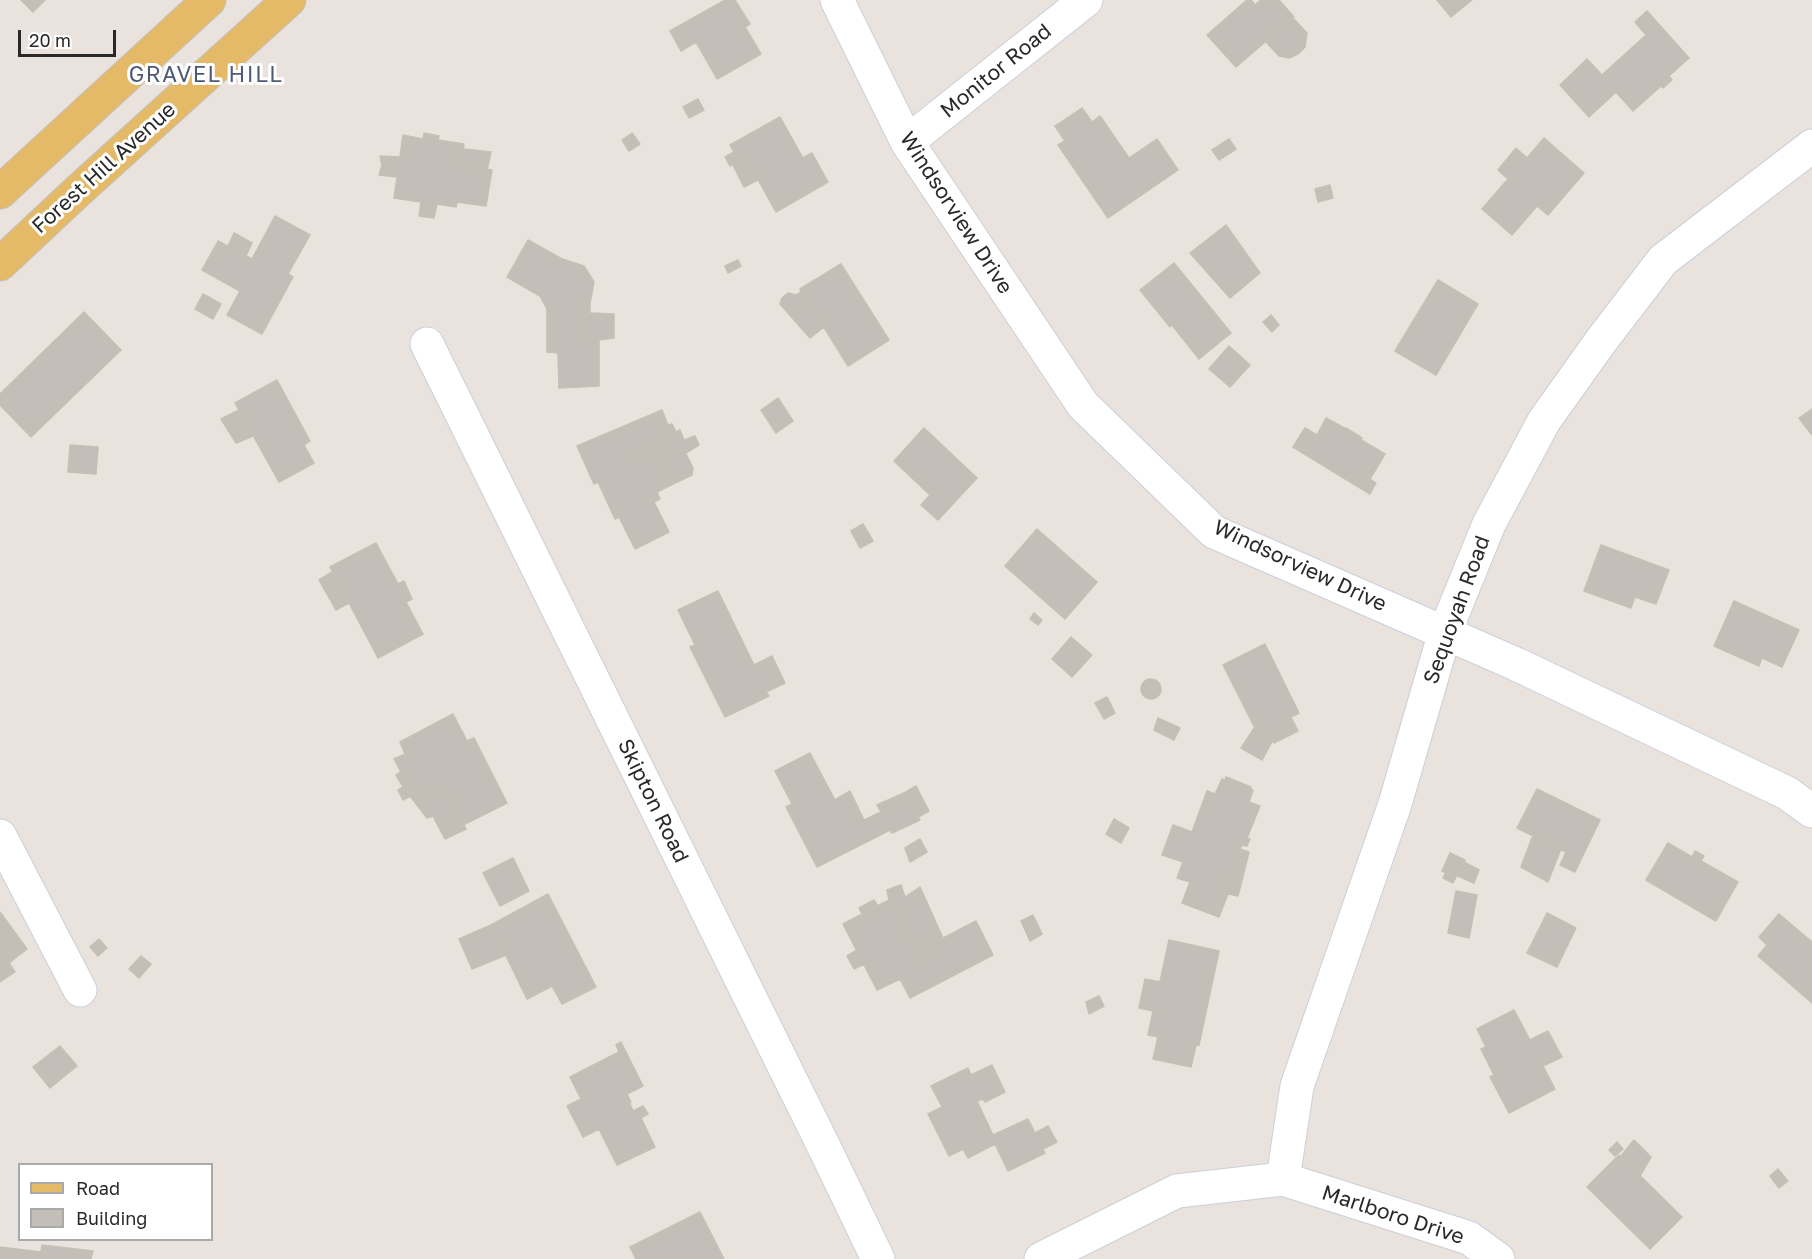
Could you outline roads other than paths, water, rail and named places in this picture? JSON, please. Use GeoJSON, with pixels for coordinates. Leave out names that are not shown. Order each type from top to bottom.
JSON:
{"type":"FeatureCollection","features":[{"type":"Feature","properties":{"kind":"main road"},"geometry":{"type":"LineString","coordinates":[[0,192],[209,0]]}},
{"type":"Feature","properties":{"kind":"main road","name":"Forest Hill Avenue"},"geometry":{"type":"LineString","coordinates":[[0,264],[290,0]]}},
{"type":"Feature","properties":{"kind":"street","name":"Windsorview Drive"},"geometry":{"type":"LineString","coordinates":[[837,0],[907,142],[1083,405],[1214,532],[1445,632],[1787,793],[1812,811]]}},
{"type":"Feature","properties":{"kind":"street","name":"Monitor Road"},"geometry":{"type":"LineString","coordinates":[[907,142],[1086,0]]}},
{"type":"Feature","properties":{"kind":"street","name":"Sequoyah Road"},"geometry":{"type":"LineString","coordinates":[[1283,1179],[1297,1086],[1395,804],[1445,632],[1489,524],[1544,422],[1601,341],[1663,260],[1812,146]]}},
{"type":"Feature","properties":{"kind":"street","name":"Skipton Road"},"geometry":{"type":"LineString","coordinates":[[428,344],[878,1259]]}},
{"type":"Feature","properties":{"kind":"street"},"geometry":{"type":"LineString","coordinates":[[0,836],[80,990]]}},
{"type":"Feature","properties":{"kind":"street"},"geometry":{"type":"LineString","coordinates":[[1041,1259],[1177,1191],[1283,1179]]}},
{"type":"Feature","properties":{"kind":"street","name":"Marlboro Drive"},"geometry":{"type":"LineString","coordinates":[[1283,1179],[1469,1238],[1498,1259]]}},
{"type":"Feature","properties":{"kind":"district","name":"GRAVEL HILL"},"geometry":{"type":"Point","coordinates":[206,75]}}]}
